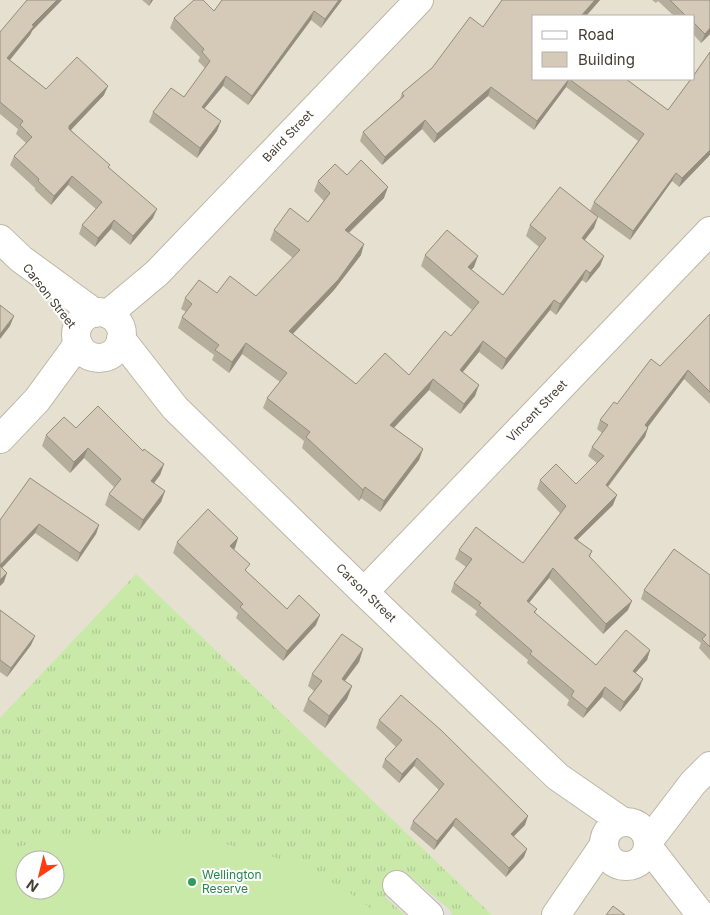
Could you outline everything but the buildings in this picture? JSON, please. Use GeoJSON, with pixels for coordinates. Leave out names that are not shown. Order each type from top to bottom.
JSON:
{"type":"FeatureCollection","features":[{"type":"Feature","properties":{"kind":"street","name":"Baird Street"},"geometry":{"type":"LineString","coordinates":[[0,439],[419,0]]}},
{"type":"Feature","properties":{"kind":"street","name":"Vincent Street"},"geometry":{"type":"LineString","coordinates":[[364,592],[710,231]]}},
{"type":"Feature","properties":{"kind":"street","name":"Carson Street"},"geometry":{"type":"LineString","coordinates":[[0,239],[701,915]]}},
{"type":"Feature","properties":{"kind":"street"},"geometry":{"type":"LineString","coordinates":[[559,911],[702,774]]}},
{"type":"Feature","properties":{"kind":"street"},"geometry":{"type":"LineString","coordinates":[[397,885],[429,915]]}},
{"type":"Feature","properties":{"kind":"shaded area"},"geometry":{"type":"Polygon","coordinates":[[[0,0],[710,0],[710,915],[0,915],[0,0]]]}},
{"type":"Feature","properties":{"kind":"shaded area"},"geometry":{"type":"Polygon","coordinates":[[[404,871],[450,910],[452,915],[405,915],[385,897],[404,871]]]}},
{"type":"Feature","properties":{"kind":"green space","name":"Wellington Reserve"},"geometry":{"type":"Polygon","coordinates":[[[136,574],[492,915],[0,915],[0,718],[136,574]]]}},
{"type":"Feature","properties":{"kind":"green space","name":"Wellington Reserve"},"geometry":{"type":"Polygon","coordinates":[[[116,833],[155,835],[239,847],[282,860],[325,879],[362,902],[378,915],[0,915],[0,852],[43,841],[116,833]]]}},
{"type":"Feature","properties":{"kind":"place","name":"Wellington Reserve"},"geometry":{"type":"Point","coordinates":[192,882]}}]}
